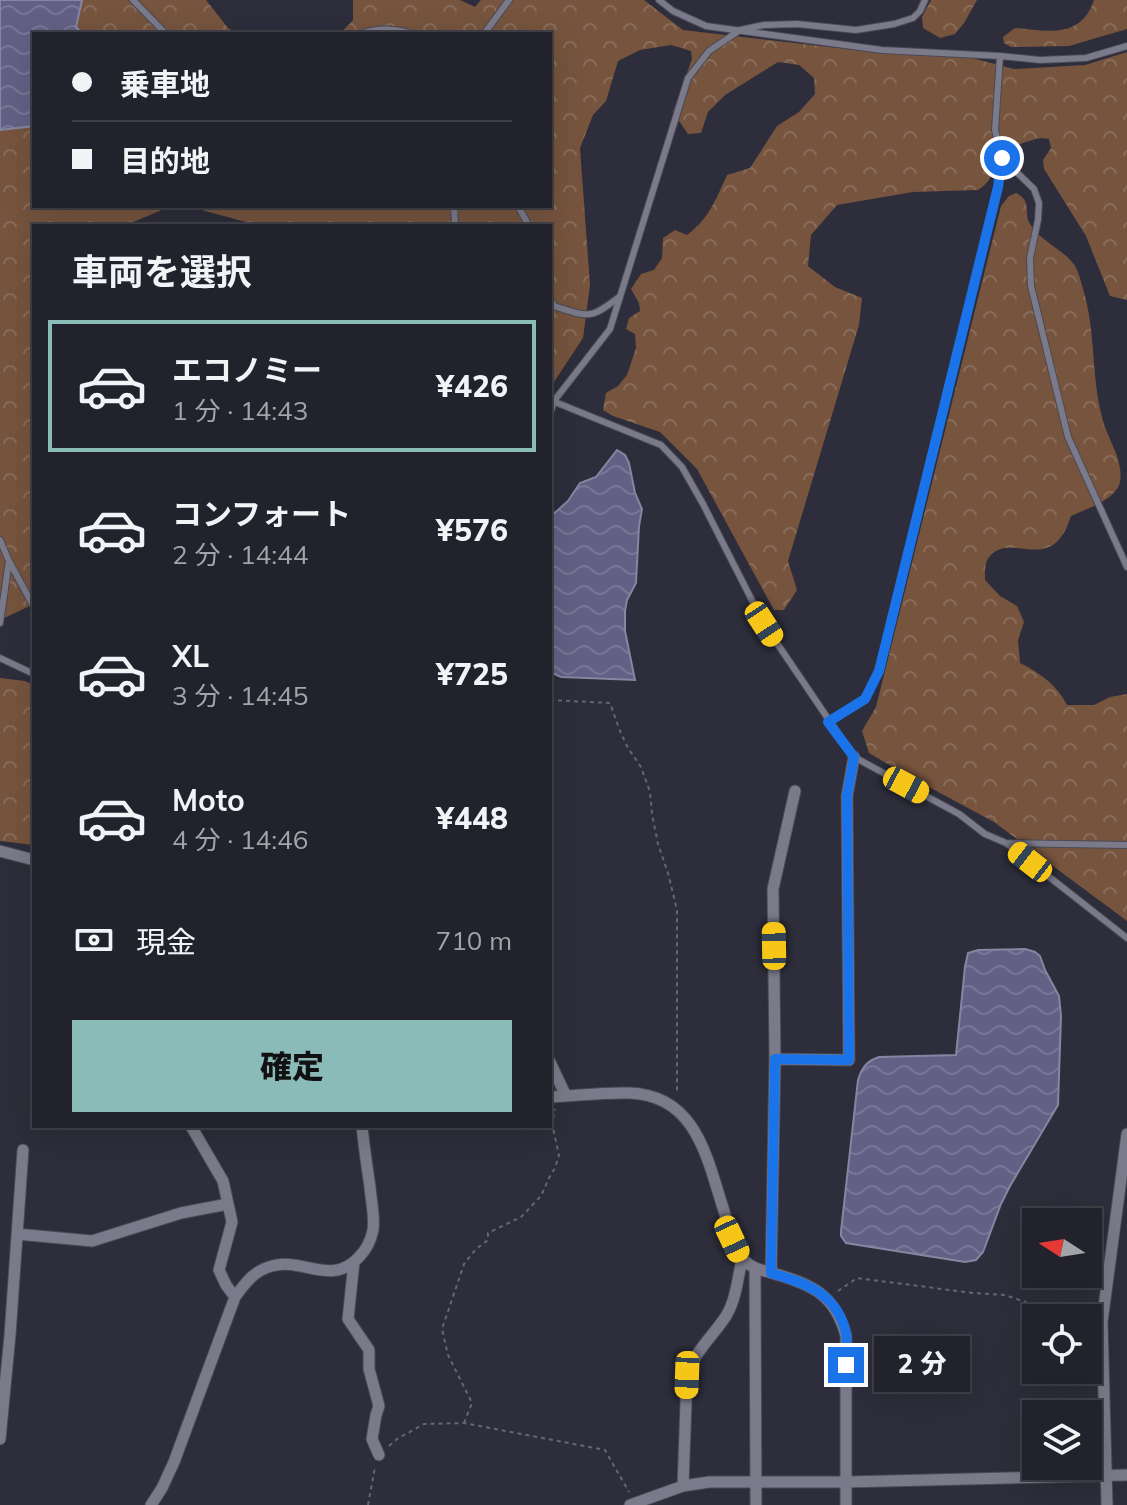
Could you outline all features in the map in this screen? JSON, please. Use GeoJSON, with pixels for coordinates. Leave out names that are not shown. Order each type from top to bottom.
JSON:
{"type":"FeatureCollection","features":[{"type":"Feature","properties":{"kind":"street"},"geometry":{"type":"LineString","coordinates":[[775,1059],[849,1060],[847,796],[854,757]]}},
{"type":"Feature","properties":{"kind":"street"},"geometry":{"type":"LineString","coordinates":[[771,1273],[775,1059],[773,889],[795,791]]}},
{"type":"Feature","properties":{"kind":"street"},"geometry":{"type":"LineString","coordinates":[[0,851],[32,859]]}},
{"type":"Feature","properties":{"kind":"street"},"geometry":{"type":"LineString","coordinates":[[552,1071],[558,1097],[630,1093],[656,1098],[676,1108],[692,1126],[703,1147],[732,1239],[742,1259],[755,1268],[801,1281],[827,1299],[842,1320],[846,1336],[846,1505]]}},
{"type":"Feature","properties":{"kind":"street"},"geometry":{"type":"LineString","coordinates":[[192,1128],[223,1181],[232,1222],[219,1270],[235,1297]]}},
{"type":"Feature","properties":{"kind":"street"},"geometry":{"type":"LineString","coordinates":[[151,1505],[174,1462],[235,1297],[247,1281],[271,1266],[284,1264],[324,1272],[337,1270],[354,1262],[368,1245],[373,1232],[373,1213],[362,1128]]}},
{"type":"Feature","properties":{"kind":"street"},"geometry":{"type":"LineString","coordinates":[[1107,1505],[1103,1317],[1127,1134]]}},
{"type":"Feature","properties":{"kind":"street"},"geometry":{"type":"LineString","coordinates":[[0,1439],[23,1150]]}},
{"type":"Feature","properties":{"kind":"street"},"geometry":{"type":"LineString","coordinates":[[17,1234],[92,1241],[181,1213],[228,1204]]}},
{"type":"Feature","properties":{"kind":"street"},"geometry":{"type":"LineString","coordinates":[[683,1486],[687,1375],[692,1360],[728,1314],[742,1259]]}},
{"type":"Feature","properties":{"kind":"street"},"geometry":{"type":"LineString","coordinates":[[354,1262],[348,1319],[369,1350],[369,1369],[379,1406],[372,1439],[379,1455]]}},
{"type":"Feature","properties":{"kind":"street"},"geometry":{"type":"LineString","coordinates":[[755,1268],[756,1505]]}},
{"type":"Feature","properties":{"kind":"street"},"geometry":{"type":"LineString","coordinates":[[632,1504],[683,1486],[709,1482],[1127,1475]]}},
{"type":"Feature","properties":{"kind":"lane"},"geometry":{"type":"LineString","coordinates":[[133,0],[164,32]]}},
{"type":"Feature","properties":{"kind":"lane"},"geometry":{"type":"LineString","coordinates":[[485,32],[509,0]]}},
{"type":"Feature","properties":{"kind":"lane"},"geometry":{"type":"LineString","coordinates":[[659,0],[673,11],[706,26],[882,50],[1040,60],[1086,58],[1127,46]]}},
{"type":"Feature","properties":{"kind":"lane"},"geometry":{"type":"LineString","coordinates":[[925,0],[913,18],[894,24],[856,30],[797,24],[764,25],[740,30],[709,51],[688,78],[610,329],[552,400],[661,445],[682,467],[764,624],[854,757],[959,814],[985,834],[1006,843],[1127,938]]}},
{"type":"Feature","properties":{"kind":"lane"},"geometry":{"type":"LineString","coordinates":[[366,32],[374,29],[406,32]]}},
{"type":"Feature","properties":{"kind":"lane"},"geometry":{"type":"LineString","coordinates":[[828,722],[865,699],[879,671],[998,187],[1002,158],[995,130],[1000,56]]}},
{"type":"Feature","properties":{"kind":"lane"},"geometry":{"type":"LineString","coordinates":[[1002,158],[1034,189],[1039,203],[1030,258],[1034,301],[1068,437],[1127,567]]}},
{"type":"Feature","properties":{"kind":"lane"},"geometry":{"type":"LineString","coordinates":[[552,302],[554,306],[584,316],[601,311],[620,296]]}},
{"type":"Feature","properties":{"kind":"lane"},"geometry":{"type":"LineString","coordinates":[[0,540],[32,603]]}},
{"type":"Feature","properties":{"kind":"lane"},"geometry":{"type":"LineString","coordinates":[[0,623],[9,561]]}},
{"type":"Feature","properties":{"kind":"lane"},"geometry":{"type":"LineString","coordinates":[[0,658],[32,673]]}},
{"type":"Feature","properties":{"kind":"lane"},"geometry":{"type":"LineString","coordinates":[[1006,843],[1127,845]]}},
{"type":"Feature","properties":{"kind":"path"},"geometry":{"type":"LineString","coordinates":[[552,700],[610,703],[650,792],[658,844],[677,910],[676,1108]]}},
{"type":"Feature","properties":{"kind":"path"},"geometry":{"type":"LineString","coordinates":[[464,1423],[472,1403],[448,1355],[442,1329],[464,1264],[488,1240],[488,1233],[521,1217],[541,1196],[559,1155],[552,1124],[558,1097]]}},
{"type":"Feature","properties":{"kind":"path"},"geometry":{"type":"LineString","coordinates":[[827,1299],[857,1278],[1005,1295],[1028,1303],[1103,1317]]}},
{"type":"Feature","properties":{"kind":"path"},"geometry":{"type":"LineString","coordinates":[[368,1505],[377,1456],[397,1439],[424,1424],[464,1423],[605,1450],[622,1478],[632,1504]]}},
{"type":"Feature","properties":{"kind":"green space"},"geometry":{"type":"Polygon","coordinates":[[[0,0],[206,0],[234,32],[32,32],[32,208],[166,208],[129,224],[32,224],[32,605],[0,620],[0,0]]]}},
{"type":"Feature","properties":{"kind":"green space"},"geometry":{"type":"Polygon","coordinates":[[[353,0],[460,0],[475,7],[481,0],[644,0],[683,30],[881,53],[972,58],[1014,69],[1085,65],[1127,52],[1127,300],[1110,296],[1086,236],[1044,169],[1043,160],[1051,148],[1049,139],[1036,139],[1005,152],[990,178],[978,190],[913,192],[837,205],[811,235],[808,266],[835,287],[862,298],[859,325],[788,561],[797,590],[784,610],[774,610],[697,469],[660,432],[603,410],[606,393],[618,386],[627,375],[636,348],[635,334],[626,329],[629,318],[640,311],[631,289],[641,274],[654,270],[662,258],[663,238],[675,230],[687,235],[701,222],[727,175],[750,168],[777,126],[799,112],[815,94],[814,78],[799,65],[778,62],[725,95],[708,112],[701,133],[688,134],[673,112],[692,59],[691,51],[671,45],[640,50],[618,61],[606,101],[593,115],[580,148],[590,285],[583,338],[552,385],[552,224],[254,224],[194,208],[552,208],[552,32],[342,32],[353,20],[353,0]]]}},
{"type":"Feature","properties":{"kind":"green space"},"geometry":{"type":"Polygon","coordinates":[[[931,0],[977,0],[955,34],[940,38],[923,28],[922,17],[931,0]]]}},
{"type":"Feature","properties":{"kind":"green space"},"geometry":{"type":"Polygon","coordinates":[[[1094,0],[1127,0],[1127,29],[1069,46],[1011,47],[1004,43],[1003,37],[1015,28],[1051,31],[1072,27],[1088,13],[1094,0]]]}},
{"type":"Feature","properties":{"kind":"green space"},"geometry":{"type":"Polygon","coordinates":[[[1016,193],[1026,203],[1028,220],[1035,230],[1071,260],[1079,275],[1090,321],[1096,385],[1104,425],[1121,474],[1113,494],[1071,516],[1063,534],[1053,544],[1032,550],[1009,548],[990,556],[985,580],[1000,596],[1017,606],[1024,622],[1018,640],[1020,663],[1047,680],[1067,705],[1094,705],[1110,697],[1127,694],[1127,921],[994,822],[869,753],[862,731],[876,707],[1001,206],[1016,193]]]}},
{"type":"Feature","properties":{"kind":"green space"},"geometry":{"type":"Polygon","coordinates":[[[0,678],[32,684],[32,845],[0,841],[0,678]]]}},
{"type":"Feature","properties":{"kind":"water"},"geometry":{"type":"Polygon","coordinates":[[[0,0],[82,0],[76,27],[80,32],[32,32],[32,126],[0,130],[0,0]]]}},
{"type":"Feature","properties":{"kind":"water"},"geometry":{"type":"Polygon","coordinates":[[[617,450],[625,455],[642,509],[636,583],[625,611],[625,631],[635,680],[561,677],[552,673],[552,515],[568,501],[580,483],[596,477],[617,450]]]}},
{"type":"Feature","properties":{"kind":"water"},"geometry":{"type":"Polygon","coordinates":[[[1025,949],[1040,956],[1059,996],[1058,1105],[1010,1186],[983,1252],[976,1260],[965,1262],[846,1243],[841,1231],[858,1080],[863,1068],[879,1057],[956,1055],[968,953],[1025,949]]]}},
{"type":"Feature","properties":{"kind":"route"},"geometry":{"type":"LineString","coordinates":[[846,1365],[846,1336],[842,1320],[834,1307],[823,1295],[801,1281],[771,1273],[775,1059],[849,1060],[847,796],[854,757],[828,722],[865,699],[879,671],[998,187],[1002,158]]}}]}
